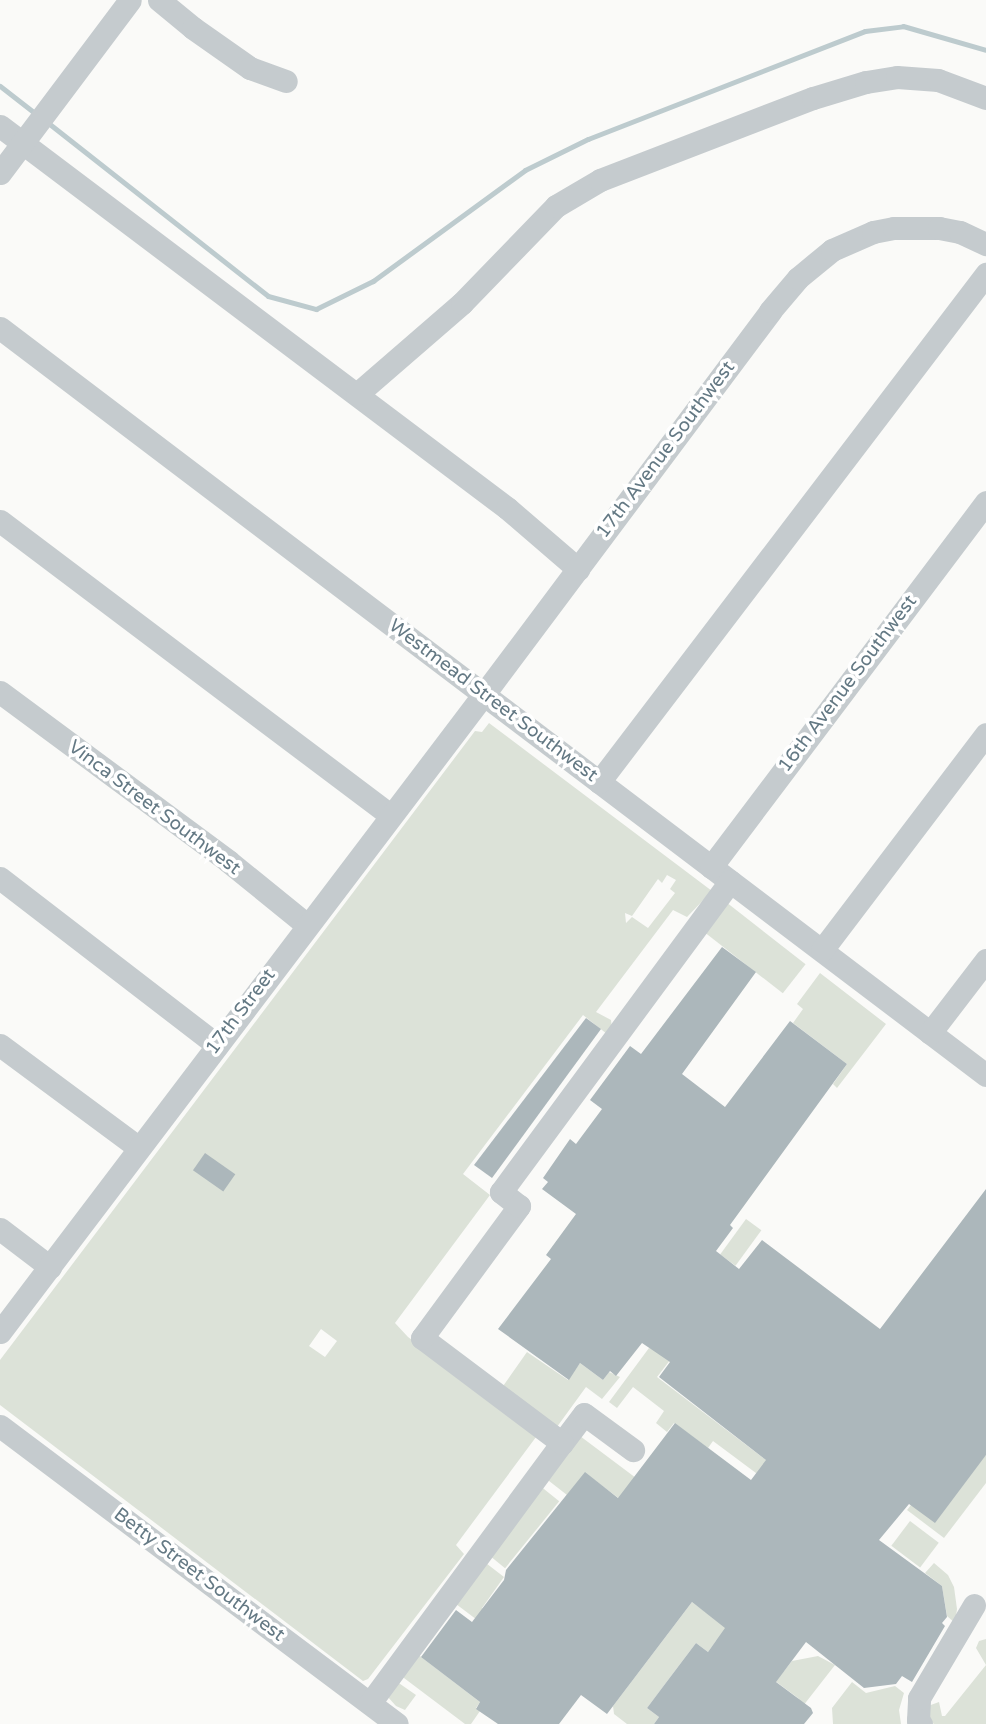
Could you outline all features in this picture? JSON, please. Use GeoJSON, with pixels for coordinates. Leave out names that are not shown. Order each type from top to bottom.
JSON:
{"type":"FeatureCollection","features":[{"type":"Feature","properties":{"kind":"street"},"geometry":{"type":"LineString","coordinates":[[0,173],[130,0]]}},
{"type":"Feature","properties":{"kind":"street"},"geometry":{"type":"LineString","coordinates":[[159,0],[192,28],[250,68],[286,81]]}},
{"type":"Feature","properties":{"kind":"street"},"geometry":{"type":"LineString","coordinates":[[357,394],[462,303],[556,206],[600,180],[813,98],[866,82],[897,77],[938,80],[986,98]]}},
{"type":"Feature","properties":{"kind":"street"},"geometry":{"type":"LineString","coordinates":[[0,127],[26,140],[507,508],[578,569]]}},
{"type":"Feature","properties":{"kind":"street","name":"17th Avenue Southwest"},"geometry":{"type":"LineString","coordinates":[[484,694],[769,311],[798,278],[832,250],[873,232],[894,228],[939,228],[960,232],[986,244]]}},
{"type":"Feature","properties":{"kind":"street"},"geometry":{"type":"LineString","coordinates":[[599,782],[986,274]]}},
{"type":"Feature","properties":{"kind":"street","name":"Westmead Street Southwest"},"geometry":{"type":"LineString","coordinates":[[0,328],[986,1075]]}},
{"type":"Feature","properties":{"kind":"street","name":"16th Avenue Southwest"},"geometry":{"type":"LineString","coordinates":[[711,867],[986,502]]}},
{"type":"Feature","properties":{"kind":"street"},"geometry":{"type":"LineString","coordinates":[[0,521],[390,814]]}},
{"type":"Feature","properties":{"kind":"street","name":"Vinca Street Southwest"},"geometry":{"type":"LineString","coordinates":[[0,692],[228,862],[307,925]]}},
{"type":"Feature","properties":{"kind":"street","name":"17th Street"},"geometry":{"type":"LineString","coordinates":[[0,1332],[390,814],[484,694]]}},
{"type":"Feature","properties":{"kind":"street"},"geometry":{"type":"LineString","coordinates":[[822,950],[986,734]]}},
{"type":"Feature","properties":{"kind":"street"},"geometry":{"type":"LineString","coordinates":[[0,878],[217,1045]]}},
{"type":"Feature","properties":{"kind":"street"},"geometry":{"type":"LineString","coordinates":[[562,1443],[422,1338],[519,1206],[501,1192],[730,881]]}},
{"type":"Feature","properties":{"kind":"street"},"geometry":{"type":"LineString","coordinates":[[930,1033],[986,960]]}},
{"type":"Feature","properties":{"kind":"street"},"geometry":{"type":"LineString","coordinates":[[0,1045],[139,1148]]}},
{"type":"Feature","properties":{"kind":"street"},"geometry":{"type":"LineString","coordinates":[[0,1229],[50,1268]]}},
{"type":"Feature","properties":{"kind":"street"},"geometry":{"type":"LineString","coordinates":[[370,1703],[584,1414],[633,1450]]}},
{"type":"Feature","properties":{"kind":"street","name":"Betty Street Southwest"},"geometry":{"type":"LineString","coordinates":[[0,1426],[397,1724]]}},
{"type":"Feature","properties":{"kind":"street"},"geometry":{"type":"LineString","coordinates":[[921,1724],[918,1720],[919,1699],[976,1606]]}},
{"type":"Feature","properties":{"kind":"shaded area"},"geometry":{"type":"Polygon","coordinates":[[[489,723],[712,891],[687,917],[673,910],[596,1012],[611,1020],[612,1029],[607,1034],[583,1015],[463,1174],[490,1195],[395,1323],[408,1337],[539,1433],[456,1545],[464,1554],[368,1679],[363,1681],[0,1405],[0,1360],[475,731],[482,732],[489,723]],[[667,875],[662,883],[658,879],[632,916],[625,913],[626,923],[632,917],[648,928],[675,893],[670,889],[676,880],[667,875]],[[321,1329],[309,1346],[325,1357],[337,1341],[321,1329]]]}},
{"type":"Feature","properties":{"kind":"shaded area"},"geometry":{"type":"Polygon","coordinates":[[[726,902],[806,964],[783,993],[703,931],[726,902]]]}},
{"type":"Feature","properties":{"kind":"shaded area"},"geometry":{"type":"Polygon","coordinates":[[[820,973],[886,1024],[837,1088],[833,1084],[847,1064],[793,1023],[803,1009],[797,1004],[820,973]]]}},
{"type":"Feature","properties":{"kind":"shaded area"},"geometry":{"type":"Polygon","coordinates":[[[746,1219],[761,1230],[736,1266],[720,1255],[746,1219]]]}},
{"type":"Feature","properties":{"kind":"shaded area"},"geometry":{"type":"Polygon","coordinates":[[[649,1348],[674,1355],[657,1377],[774,1466],[764,1479],[713,1441],[708,1448],[674,1423],[667,1432],[656,1423],[664,1411],[633,1387],[617,1408],[609,1402],[649,1348]]]}},
{"type":"Feature","properties":{"kind":"shaded area"},"geometry":{"type":"Polygon","coordinates":[[[527,1352],[568,1380],[580,1363],[603,1380],[609,1372],[620,1377],[602,1399],[586,1387],[554,1431],[501,1389],[527,1352]]]}},
{"type":"Feature","properties":{"kind":"shaded area"},"geometry":{"type":"Polygon","coordinates":[[[580,1436],[668,1502],[703,1561],[585,1473],[567,1495],[544,1477],[580,1436]]]}},
{"type":"Feature","properties":{"kind":"shaded area"},"geometry":{"type":"Polygon","coordinates":[[[986,1455],[986,1483],[944,1538],[907,1510],[911,1505],[986,1455]]]}},
{"type":"Feature","properties":{"kind":"shaded area"},"geometry":{"type":"Polygon","coordinates":[[[539,1485],[559,1501],[505,1568],[485,1552],[539,1485]]]}},
{"type":"Feature","properties":{"kind":"shaded area"},"geometry":{"type":"Polygon","coordinates":[[[910,1521],[939,1543],[920,1567],[891,1546],[910,1521]]]}},
{"type":"Feature","properties":{"kind":"shaded area"},"geometry":{"type":"Polygon","coordinates":[[[482,1560],[504,1577],[482,1608],[508,1628],[501,1638],[452,1601],[482,1560]]]}},
{"type":"Feature","properties":{"kind":"shaded area"},"geometry":{"type":"Polygon","coordinates":[[[934,1563],[948,1575],[954,1587],[957,1609],[955,1623],[947,1616],[942,1586],[925,1573],[934,1563]]]}},
{"type":"Feature","properties":{"kind":"shaded area"},"geometry":{"type":"Polygon","coordinates":[[[692,1602],[784,1671],[792,1661],[818,1656],[835,1665],[803,1706],[798,1698],[735,1651],[732,1653],[716,1641],[708,1652],[696,1643],[647,1708],[659,1717],[654,1724],[627,1724],[614,1714],[613,1706],[692,1602]]]}},
{"type":"Feature","properties":{"kind":"shaded area"},"geometry":{"type":"Polygon","coordinates":[[[986,1639],[986,1665],[976,1648],[979,1641],[986,1639]]]}},
{"type":"Feature","properties":{"kind":"shaded area"},"geometry":{"type":"Polygon","coordinates":[[[416,1653],[480,1702],[476,1708],[480,1711],[471,1724],[465,1724],[400,1675],[416,1653]]]}},
{"type":"Feature","properties":{"kind":"shaded area"},"geometry":{"type":"Polygon","coordinates":[[[986,1665],[986,1724],[934,1724],[927,1719],[928,1706],[939,1702],[942,1716],[945,1716],[986,1665]]]}},
{"type":"Feature","properties":{"kind":"shaded area"},"geometry":{"type":"Polygon","coordinates":[[[393,1679],[416,1695],[405,1710],[396,1706],[387,1696],[393,1679]]]}},
{"type":"Feature","properties":{"kind":"shaded area"},"geometry":{"type":"Polygon","coordinates":[[[852,1682],[866,1693],[895,1686],[904,1693],[899,1710],[901,1724],[833,1724],[832,1708],[852,1682]]]}},
{"type":"Feature","properties":{"kind":"building"},"geometry":{"type":"Polygon","coordinates":[[[722,947],[756,972],[682,1074],[725,1107],[790,1021],[847,1064],[730,1225],[733,1228],[716,1251],[739,1269],[762,1240],[880,1329],[986,1189],[986,1455],[935,1523],[909,1504],[879,1540],[942,1586],[947,1617],[942,1623],[945,1626],[912,1682],[902,1676],[896,1684],[864,1688],[806,1642],[776,1682],[811,1708],[813,1713],[804,1724],[654,1724],[659,1717],[647,1708],[696,1643],[708,1652],[725,1628],[692,1602],[607,1714],[581,1695],[559,1724],[498,1724],[476,1709],[480,1702],[421,1657],[456,1610],[472,1622],[504,1580],[506,1570],[585,1472],[618,1498],[675,1423],[751,1480],[766,1460],[659,1377],[670,1362],[642,1343],[616,1376],[610,1371],[603,1380],[580,1363],[569,1380],[498,1329],[551,1259],[546,1255],[576,1214],[542,1189],[548,1182],[543,1178],[570,1139],[576,1144],[602,1109],[590,1100],[630,1046],[641,1054],[722,947]]]}},
{"type":"Feature","properties":{"kind":"building"},"geometry":{"type":"Polygon","coordinates":[[[586,1018],[601,1029],[492,1178],[474,1165],[586,1018]]]}},
{"type":"Feature","properties":{"kind":"building"},"geometry":{"type":"Polygon","coordinates":[[[205,1153],[235,1174],[223,1191],[193,1170],[205,1153]]]}},
{"type":"Feature","properties":{"kind":"waterway"},"geometry":{"type":"LineString","coordinates":[[47,122],[268,296],[316,309],[373,281],[525,170],[588,139],[865,31],[903,26],[986,50]]}},
{"type":"Feature","properties":{"kind":"waterway"},"geometry":{"type":"LineString","coordinates":[[0,86],[36,114]]}}]}
